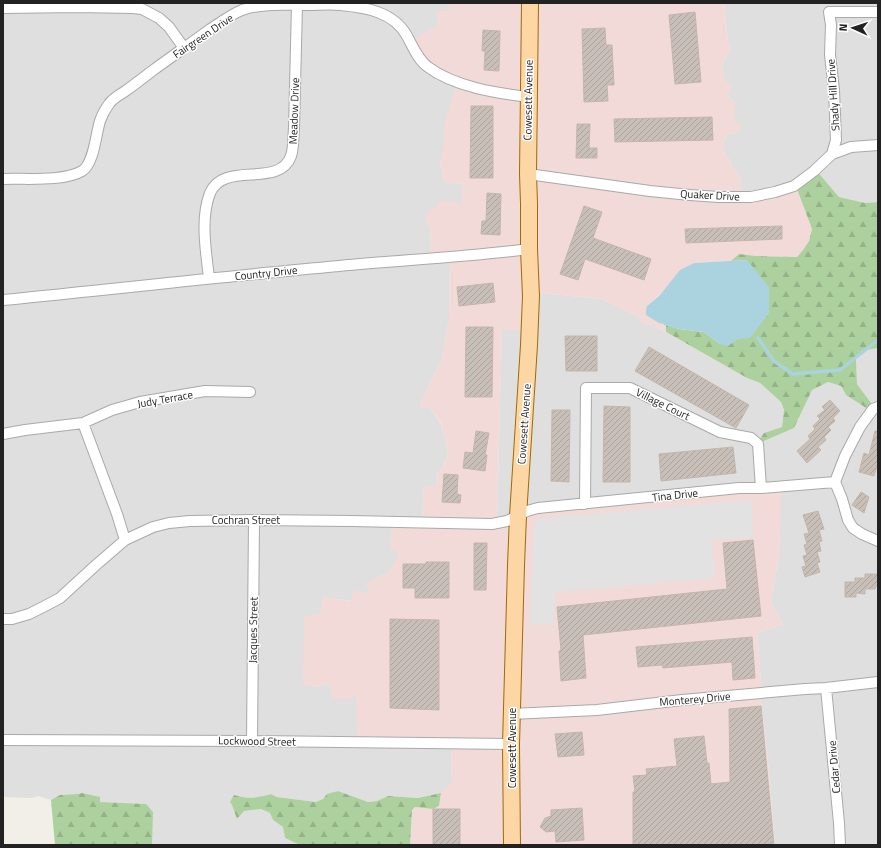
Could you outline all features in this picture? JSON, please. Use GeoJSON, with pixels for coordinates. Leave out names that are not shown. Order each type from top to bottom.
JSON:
{"type":"FeatureCollection","features":[{"type":"Feature","properties":{"kind":"main road","name":"Cowesett Avenue"},"geometry":{"type":"LineString","coordinates":[[512,845],[511,714],[518,516],[529,345],[531,285],[528,174],[529,7]]}},
{"type":"Feature","properties":{"kind":"street","name":"Meadow Drive"},"geometry":{"type":"LineString","coordinates":[[208,278],[205,231],[206,209],[211,192],[217,183],[227,177],[271,172],[280,169],[291,157],[294,128],[298,5]]}},
{"type":"Feature","properties":{"kind":"street","name":"Fairgreen Drive"},"geometry":{"type":"LineString","coordinates":[[3,179],[70,176],[83,170],[89,161],[93,150],[100,120],[110,102],[230,16],[242,10],[256,6],[340,5],[364,8],[381,14],[396,22],[406,34],[417,54],[426,66],[442,76],[470,86],[507,95],[528,98]]}},
{"type":"Feature","properties":{"kind":"street"},"geometry":{"type":"LineString","coordinates":[[3,8],[78,7],[142,9],[159,18],[169,26],[184,48]]}},
{"type":"Feature","properties":{"kind":"street","name":"Shady Hill Drive"},"geometry":{"type":"LineString","coordinates":[[832,154],[836,140],[834,90],[830,55],[830,12],[878,12]]}},
{"type":"Feature","properties":{"kind":"street","name":"Quaker Drive"},"geometry":{"type":"LineString","coordinates":[[528,174],[650,191],[719,197],[751,197],[794,186],[814,171],[832,154],[851,147],[878,145]]}},
{"type":"Feature","properties":{"kind":"street","name":"Country Drive"},"geometry":{"type":"LineString","coordinates":[[3,300],[342,265],[488,254],[529,249]]}},
{"type":"Feature","properties":{"kind":"street","name":"Village Court"},"geometry":{"type":"LineString","coordinates":[[585,504],[586,388],[630,388],[720,432],[751,438],[758,444],[761,488]]}},
{"type":"Feature","properties":{"kind":"street","name":"Judy Terrace"},"geometry":{"type":"LineString","coordinates":[[3,434],[83,423],[112,410],[140,402],[205,391],[250,392]]}},
{"type":"Feature","properties":{"kind":"street"},"geometry":{"type":"LineString","coordinates":[[878,406],[860,427],[834,482],[842,499],[848,520],[853,528],[878,541]]}},
{"type":"Feature","properties":{"kind":"street"},"geometry":{"type":"LineString","coordinates":[[83,423],[117,514],[125,540]]}},
{"type":"Feature","properties":{"kind":"street","name":"Tina Drive"},"geometry":{"type":"LineString","coordinates":[[518,516],[533,509],[732,489],[834,482]]}},
{"type":"Feature","properties":{"kind":"street","name":"Cochran Street"},"geometry":{"type":"LineString","coordinates":[[3,620],[29,614],[60,598],[125,540],[153,527],[169,522],[254,520],[492,524],[507,521],[518,516]]}},
{"type":"Feature","properties":{"kind":"street","name":"Jacques Street"},"geometry":{"type":"LineString","coordinates":[[252,741],[254,520]]}},
{"type":"Feature","properties":{"kind":"street","name":"Monterey Drive"},"geometry":{"type":"LineString","coordinates":[[511,714],[597,710],[682,700],[826,688],[878,682]]}},
{"type":"Feature","properties":{"kind":"street","name":"Cedar Drive"},"geometry":{"type":"LineString","coordinates":[[826,688],[840,845]]}},
{"type":"Feature","properties":{"kind":"street","name":"Lockwood Street"},"geometry":{"type":"LineString","coordinates":[[3,740],[511,744]]}},
{"type":"Feature","properties":{"kind":"shaded area"},"geometry":{"type":"Polygon","coordinates":[[[3,3],[447,3],[451,8],[448,10],[440,24],[457,84],[440,164],[444,182],[463,184],[462,204],[435,208],[426,220],[431,230],[430,258],[450,258],[449,320],[441,361],[420,406],[430,408],[441,424],[448,455],[441,470],[438,472],[436,486],[428,486],[424,488],[422,518],[398,552],[398,558],[388,574],[380,576],[369,595],[352,601],[323,597],[311,687],[330,684],[332,697],[356,694],[452,744],[451,783],[442,793],[418,798],[388,796],[377,801],[368,802],[338,791],[317,802],[277,797],[271,794],[261,797],[243,797],[232,805],[237,819],[243,811],[261,809],[270,813],[273,820],[283,827],[285,838],[300,845],[150,845],[152,844],[152,838],[146,804],[100,802],[82,793],[60,795],[51,800],[38,796],[31,798],[3,797],[3,3]]]}},
{"type":"Feature","properties":{"kind":"shaded area"},"geometry":{"type":"Polygon","coordinates":[[[447,3],[724,3],[728,43],[731,49],[723,62],[722,71],[725,81],[732,85],[728,96],[735,103],[735,121],[740,125],[741,131],[729,134],[723,140],[725,156],[730,160],[732,167],[740,177],[742,194],[797,189],[812,229],[809,241],[797,257],[739,254],[731,261],[694,263],[647,306],[666,325],[666,332],[653,325],[644,323],[637,316],[602,299],[530,292],[527,330],[502,330],[497,515],[499,517],[521,516],[524,509],[782,488],[779,554],[771,602],[783,625],[757,633],[762,692],[760,696],[767,750],[775,845],[410,845],[412,810],[415,807],[433,809],[439,806],[441,793],[451,783],[452,744],[357,742],[356,694],[349,699],[332,698],[330,684],[311,687],[303,685],[304,616],[321,614],[323,597],[351,601],[354,590],[369,594],[366,584],[380,576],[388,574],[398,558],[398,552],[390,548],[392,521],[422,518],[424,488],[428,486],[436,486],[438,472],[441,470],[448,455],[441,423],[430,408],[420,406],[441,361],[449,320],[450,258],[430,258],[431,230],[426,220],[426,213],[435,208],[440,201],[455,201],[462,204],[463,184],[444,182],[440,164],[445,122],[456,86],[440,76],[410,42],[439,24],[436,15],[442,8],[448,10],[451,8],[447,3]]]}},
{"type":"Feature","properties":{"kind":"shaded area"},"geometry":{"type":"Polygon","coordinates":[[[724,3],[878,3],[878,202],[865,203],[839,197],[816,170],[797,186],[742,195],[740,177],[732,167],[730,160],[725,156],[723,140],[729,134],[741,131],[735,121],[735,103],[728,96],[722,71],[723,62],[731,49],[728,43],[724,3]]]}},
{"type":"Feature","properties":{"kind":"shaded area"},"geometry":{"type":"Polygon","coordinates":[[[530,292],[602,299],[637,316],[644,323],[653,325],[747,378],[760,383],[781,402],[784,410],[782,427],[764,433],[794,428],[812,389],[828,382],[841,386],[846,395],[874,407],[857,384],[856,359],[861,351],[878,348],[878,845],[775,845],[767,750],[760,696],[762,692],[757,633],[783,625],[771,602],[779,554],[781,489],[521,516],[499,517],[497,515],[502,330],[530,292]]]}},
{"type":"Feature","properties":{"kind":"shaded area"},"geometry":{"type":"Polygon","coordinates":[[[751,500],[754,537],[712,540],[715,578],[555,592],[553,625],[530,623],[535,519],[751,500]]]}},
{"type":"Feature","properties":{"kind":"green space"},"geometry":{"type":"Polygon","coordinates":[[[816,170],[839,197],[865,203],[878,202],[878,348],[861,351],[856,359],[857,384],[874,407],[871,411],[846,395],[841,386],[828,382],[812,390],[794,428],[759,443],[758,442],[764,433],[782,427],[784,410],[781,402],[760,383],[747,378],[666,332],[666,325],[679,329],[704,332],[720,344],[747,260],[731,261],[739,254],[797,257],[809,241],[812,229],[797,189],[816,170]]]}},
{"type":"Feature","properties":{"kind":"green space"},"geometry":{"type":"Polygon","coordinates":[[[338,791],[368,802],[377,801],[388,796],[418,798],[441,793],[439,806],[433,809],[415,807],[412,810],[410,845],[300,845],[285,838],[283,827],[273,820],[270,813],[261,809],[244,811],[237,819],[230,802],[234,795],[253,798],[271,794],[277,797],[316,802],[323,799],[327,794],[338,791]]]}},
{"type":"Feature","properties":{"kind":"green space"},"geometry":{"type":"Polygon","coordinates":[[[82,793],[100,797],[100,802],[146,804],[153,812],[152,844],[55,845],[51,800],[60,795],[82,793]]]}},
{"type":"Feature","properties":{"kind":"water"},"geometry":{"type":"Polygon","coordinates":[[[747,260],[769,287],[769,313],[750,338],[738,339],[728,346],[720,344],[704,332],[679,329],[664,325],[646,315],[647,306],[660,295],[680,270],[694,263],[747,260]]]}},
{"type":"Feature","properties":{"kind":"building"},"geometry":{"type":"Polygon","coordinates":[[[695,12],[701,82],[675,84],[669,15],[695,12]]]}},
{"type":"Feature","properties":{"kind":"building"},"geometry":{"type":"Polygon","coordinates":[[[605,28],[606,45],[612,45],[614,85],[607,85],[608,101],[584,102],[582,29],[605,28]]]}},
{"type":"Feature","properties":{"kind":"building"},"geometry":{"type":"Polygon","coordinates":[[[483,30],[500,31],[499,71],[484,70],[485,51],[482,51],[483,30]]]}},
{"type":"Feature","properties":{"kind":"building"},"geometry":{"type":"Polygon","coordinates":[[[471,106],[493,106],[493,178],[470,178],[471,106]]]}},
{"type":"Feature","properties":{"kind":"building"},"geometry":{"type":"Polygon","coordinates":[[[712,117],[713,140],[615,142],[614,119],[712,117]]]}},
{"type":"Feature","properties":{"kind":"building"},"geometry":{"type":"Polygon","coordinates":[[[577,124],[590,124],[589,148],[597,148],[597,158],[576,158],[577,124]]]}},
{"type":"Feature","properties":{"kind":"building"},"geometry":{"type":"Polygon","coordinates":[[[487,193],[501,194],[500,235],[481,234],[482,221],[486,221],[487,193]]]}},
{"type":"Feature","properties":{"kind":"building"},"geometry":{"type":"Polygon","coordinates":[[[584,206],[602,212],[593,238],[651,259],[644,280],[585,259],[578,280],[560,274],[584,206]]]}},
{"type":"Feature","properties":{"kind":"building"},"geometry":{"type":"Polygon","coordinates":[[[782,226],[782,239],[686,243],[685,229],[782,226]]]}},
{"type":"Feature","properties":{"kind":"building"},"geometry":{"type":"Polygon","coordinates":[[[493,283],[495,302],[459,306],[457,287],[493,283]]]}},
{"type":"Feature","properties":{"kind":"building"},"geometry":{"type":"Polygon","coordinates":[[[466,327],[493,327],[492,397],[465,397],[466,327]]]}},
{"type":"Feature","properties":{"kind":"building"},"geometry":{"type":"Polygon","coordinates":[[[565,336],[597,336],[597,371],[566,371],[565,336]]]}},
{"type":"Feature","properties":{"kind":"building"},"geometry":{"type":"Polygon","coordinates":[[[649,347],[749,405],[736,428],[635,371],[649,347]]]}},
{"type":"Feature","properties":{"kind":"building"},"geometry":{"type":"Polygon","coordinates":[[[830,400],[840,411],[833,418],[835,421],[828,427],[831,430],[824,437],[826,440],[818,447],[821,450],[807,463],[797,451],[810,439],[808,436],[815,429],[813,426],[820,419],[817,416],[825,410],[822,407],[830,400]]]}},
{"type":"Feature","properties":{"kind":"building"},"geometry":{"type":"Polygon","coordinates":[[[604,406],[630,407],[630,482],[603,482],[604,406]]]}},
{"type":"Feature","properties":{"kind":"building"},"geometry":{"type":"Polygon","coordinates":[[[552,410],[570,410],[569,482],[551,481],[552,410]]]}},
{"type":"Feature","properties":{"kind":"building"},"geometry":{"type":"Polygon","coordinates":[[[476,431],[489,433],[485,455],[487,455],[485,471],[463,468],[465,452],[473,453],[476,431]]]}},
{"type":"Feature","properties":{"kind":"building"},"geometry":{"type":"Polygon","coordinates":[[[875,431],[878,431],[878,463],[874,476],[859,472],[864,453],[869,455],[875,431]]]}},
{"type":"Feature","properties":{"kind":"building"},"geometry":{"type":"Polygon","coordinates":[[[733,447],[736,473],[661,481],[659,454],[733,447]]]}},
{"type":"Feature","properties":{"kind":"building"},"geometry":{"type":"Polygon","coordinates":[[[444,474],[458,475],[457,494],[461,495],[460,503],[442,502],[444,474]]]}},
{"type":"Feature","properties":{"kind":"building"},"geometry":{"type":"Polygon","coordinates":[[[861,492],[869,497],[864,513],[852,505],[861,492]]]}},
{"type":"Feature","properties":{"kind":"building"},"geometry":{"type":"Polygon","coordinates":[[[818,511],[824,529],[819,530],[822,541],[819,542],[821,551],[817,552],[820,562],[817,563],[820,572],[805,577],[802,567],[806,566],[803,556],[807,555],[804,545],[807,544],[804,534],[809,533],[803,515],[818,511]]]}},
{"type":"Feature","properties":{"kind":"building"},"geometry":{"type":"Polygon","coordinates":[[[753,540],[761,616],[583,635],[586,678],[561,681],[559,651],[561,650],[557,607],[727,589],[723,543],[753,540]]]}},
{"type":"Feature","properties":{"kind":"building"},"geometry":{"type":"Polygon","coordinates":[[[474,543],[487,543],[486,590],[474,590],[474,543]]]}},
{"type":"Feature","properties":{"kind":"building"},"geometry":{"type":"Polygon","coordinates":[[[426,562],[449,562],[449,598],[415,598],[415,588],[403,588],[403,564],[426,564],[426,562]]]}},
{"type":"Feature","properties":{"kind":"building"},"geometry":{"type":"Polygon","coordinates":[[[865,574],[878,574],[878,586],[876,586],[875,589],[865,589],[865,594],[856,593],[856,597],[845,597],[845,582],[855,582],[855,578],[865,578],[865,574]]]}},
{"type":"Feature","properties":{"kind":"building"},"geometry":{"type":"Polygon","coordinates":[[[390,619],[439,620],[439,710],[390,708],[390,619]]]}},
{"type":"Feature","properties":{"kind":"building"},"geometry":{"type":"Polygon","coordinates":[[[752,637],[755,678],[733,680],[732,662],[663,668],[662,665],[638,667],[636,647],[752,637]]]}},
{"type":"Feature","properties":{"kind":"building"},"geometry":{"type":"Polygon","coordinates":[[[761,706],[774,845],[633,845],[633,792],[635,792],[633,776],[647,775],[646,769],[677,766],[674,739],[704,736],[711,784],[730,782],[729,709],[761,706]]]}},
{"type":"Feature","properties":{"kind":"building"},"geometry":{"type":"Polygon","coordinates":[[[582,732],[584,755],[558,757],[555,734],[582,732]]]}},
{"type":"Feature","properties":{"kind":"building"},"geometry":{"type":"Polygon","coordinates":[[[582,808],[584,840],[556,842],[555,831],[546,832],[540,827],[545,818],[551,816],[551,810],[582,808]]]}},
{"type":"Feature","properties":{"kind":"building"},"geometry":{"type":"Polygon","coordinates":[[[433,809],[460,809],[460,845],[433,845],[433,809]]]}},
{"type":"Feature","properties":{"kind":"waterway"},"geometry":{"type":"LineString","coordinates":[[758,338],[774,361],[793,374],[840,370],[878,340]]}}]}
